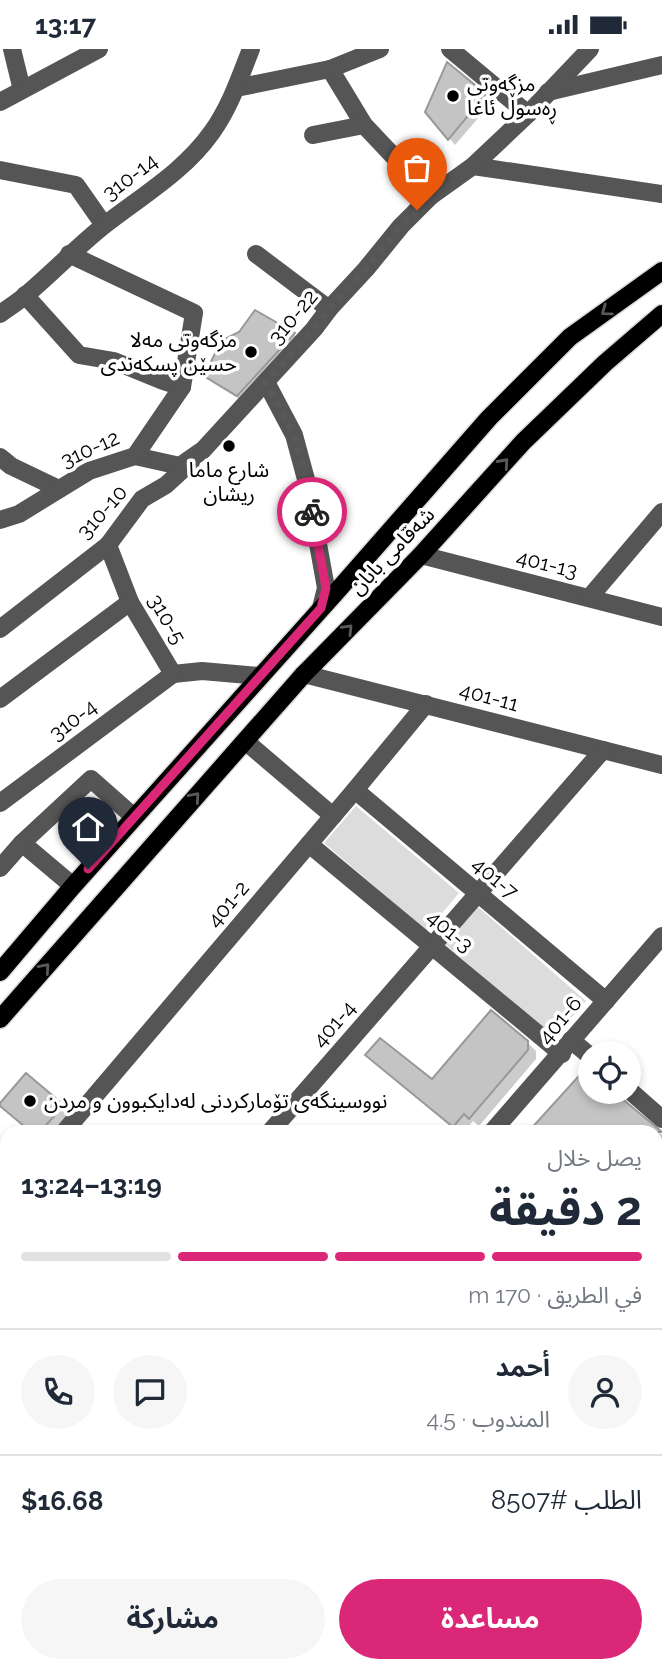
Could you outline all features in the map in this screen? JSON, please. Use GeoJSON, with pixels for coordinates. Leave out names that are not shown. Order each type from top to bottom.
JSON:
{"type":"FeatureCollection","features":[{"type":"Feature","properties":{"kind":"main road","name":"شەقامی بابان"},"geometry":{"type":"LineString","coordinates":[[0,971],[489,418],[570,337],[662,271]]}},
{"type":"Feature","properties":{"kind":"main road","name":"شەقامی بابان"},"geometry":{"type":"LineString","coordinates":[[0,1019],[304,674],[421,555],[523,442],[605,363],[662,314]]}},
{"type":"Feature","properties":{"kind":"street"},"geometry":{"type":"LineString","coordinates":[[12,49],[22,90]]}},
{"type":"Feature","properties":{"kind":"street"},"geometry":{"type":"LineString","coordinates":[[0,102],[99,49]]}},
{"type":"Feature","properties":{"kind":"street","name":"310-14"},"geometry":{"type":"LineString","coordinates":[[0,313],[25,295],[104,225],[181,167],[198,150],[214,131],[236,88],[251,49]]}},
{"type":"Feature","properties":{"kind":"street"},"geometry":{"type":"LineString","coordinates":[[236,88],[330,69],[380,49]]}},
{"type":"Feature","properties":{"kind":"street"},"geometry":{"type":"LineString","coordinates":[[450,49],[528,114]]}},
{"type":"Feature","properties":{"kind":"street","name":"310-22"},"geometry":{"type":"LineString","coordinates":[[135,456],[180,466],[203,450],[314,329],[401,226],[431,197],[473,166],[528,114],[587,50]]}},
{"type":"Feature","properties":{"kind":"street"},"geometry":{"type":"LineString","coordinates":[[548,92],[662,65]]}},
{"type":"Feature","properties":{"kind":"street"},"geometry":{"type":"LineString","coordinates":[[330,69],[363,125],[431,197]]}},
{"type":"Feature","properties":{"kind":"street"},"geometry":{"type":"LineString","coordinates":[[313,135],[363,125]]}},
{"type":"Feature","properties":{"kind":"street"},"geometry":{"type":"LineString","coordinates":[[473,166],[662,194]]}},
{"type":"Feature","properties":{"kind":"street"},"geometry":{"type":"LineString","coordinates":[[0,170],[76,185],[104,225]]}},
{"type":"Feature","properties":{"kind":"street","name":"310-12"},"geometry":{"type":"LineString","coordinates":[[0,520],[19,514],[89,471],[135,456],[182,387],[194,313],[69,254]]}},
{"type":"Feature","properties":{"kind":"street"},"geometry":{"type":"LineString","coordinates":[[256,254],[329,309]]}},
{"type":"Feature","properties":{"kind":"street"},"geometry":{"type":"LineString","coordinates":[[25,295],[79,355],[114,361],[182,387]]}},
{"type":"Feature","properties":{"kind":"street"},"geometry":{"type":"LineString","coordinates":[[266,382],[294,435],[304,471],[326,588],[321,608]]}},
{"type":"Feature","properties":{"kind":"street","name":"310-10"},"geometry":{"type":"LineString","coordinates":[[0,629],[108,545],[142,499],[166,485],[203,450]]}},
{"type":"Feature","properties":{"kind":"street"},"geometry":{"type":"LineString","coordinates":[[0,457],[11,466],[59,489]]}},
{"type":"Feature","properties":{"kind":"street"},"geometry":{"type":"LineString","coordinates":[[589,598],[662,512]]}},
{"type":"Feature","properties":{"kind":"street","name":"310-5"},"geometry":{"type":"LineString","coordinates":[[108,545],[130,602],[173,674],[202,671],[259,676]]}},
{"type":"Feature","properties":{"kind":"street","name":"401-13"},"geometry":{"type":"LineString","coordinates":[[421,555],[662,617]]}},
{"type":"Feature","properties":{"kind":"street"},"geometry":{"type":"LineString","coordinates":[[0,699],[130,602]]}},
{"type":"Feature","properties":{"kind":"street","name":"310-4"},"geometry":{"type":"LineString","coordinates":[[0,803],[173,674]]}},
{"type":"Feature","properties":{"kind":"street","name":"401-11"},"geometry":{"type":"LineString","coordinates":[[304,674],[662,765]]}},
{"type":"Feature","properties":{"kind":"street","name":"401-2"},"geometry":{"type":"LineString","coordinates":[[70,1125],[426,704]]}},
{"type":"Feature","properties":{"kind":"street"},"geometry":{"type":"LineString","coordinates":[[245,741],[333,816]]}},
{"type":"Feature","properties":{"kind":"street","name":"401-4"},"geometry":{"type":"LineString","coordinates":[[276,1125],[603,750]]}},
{"type":"Feature","properties":{"kind":"street"},"geometry":{"type":"LineString","coordinates":[[2,863],[91,779],[134,817]]}},
{"type":"Feature","properties":{"kind":"street","name":"401-7"},"geometry":{"type":"LineString","coordinates":[[355,790],[606,1001]]}},
{"type":"Feature","properties":{"kind":"street"},"geometry":{"type":"LineString","coordinates":[[22,842],[73,886]]}},
{"type":"Feature","properties":{"kind":"street","name":"401-3"},"geometry":{"type":"LineString","coordinates":[[309,844],[432,946],[566,1047],[578,1052]]}},
{"type":"Feature","properties":{"kind":"street","name":"401-6"},"geometry":{"type":"LineString","coordinates":[[498,1125],[662,936]]}},
{"type":"Feature","properties":{"kind":"street"},"geometry":{"type":"LineString","coordinates":[[641,1101],[662,1119]]}},
{"type":"Feature","properties":{"kind":"shaded area"},"geometry":{"type":"Polygon","coordinates":[[[356,806],[459,893],[427,931],[324,843],[356,806]]]}},
{"type":"Feature","properties":{"kind":"shaded area"},"geometry":{"type":"Polygon","coordinates":[[[478,907],[586,1001],[553,1038],[445,944],[478,907]]]}},
{"type":"Feature","properties":{"kind":"building"},"geometry":{"type":"Polygon","coordinates":[[[447,62],[486,94],[448,140],[425,112],[447,62]]]}},
{"type":"Feature","properties":{"kind":"building"},"geometry":{"type":"Polygon","coordinates":[[[255,310],[295,333],[237,396],[204,376],[221,341],[239,332],[255,310]]]}},
{"type":"Feature","properties":{"kind":"building"},"geometry":{"type":"Polygon","coordinates":[[[491,1010],[528,1041],[528,1050],[469,1119],[464,1114],[455,1125],[451,1125],[365,1055],[380,1038],[432,1079],[491,1010]]]}},
{"type":"Feature","properties":{"kind":"building","name":"نووسینگەی تۆمارکردنی لەدایکبوون و مردن"},"geometry":{"type":"Polygon","coordinates":[[[26,1073],[64,1105],[46,1125],[23,1125],[0,1106],[26,1073]]]}},
{"type":"Feature","properties":{"kind":"building"},"geometry":{"type":"Polygon","coordinates":[[[578,1077],[578,1104],[628,1104],[654,1125],[534,1125],[578,1077]]]}},
{"type":"Feature","properties":{"kind":"way so far"},"geometry":{"type":"LineString","coordinates":[[312,512],[294,435],[266,382],[417,210]]}},
{"type":"Feature","properties":{"kind":"place","name":"مزگەوتی ڕەسوڵ ئاغا"},"geometry":{"type":"Point","coordinates":[453,96]}},
{"type":"Feature","properties":{"kind":"place","name":"مزگەوتی مەلا حسێن پسکەندی"},"geometry":{"type":"Point","coordinates":[251,352]}},
{"type":"Feature","properties":{"kind":"place","name":"شارع ماما ريشان"},"geometry":{"type":"Point","coordinates":[229,446]}},
{"type":"Feature","properties":{"kind":"place","name":"نووسینگەی تۆمارکردنی لەدایکبوون و مردن"},"geometry":{"type":"Point","coordinates":[30,1101]}},
{"type":"Feature","properties":{"kind":"route"},"geometry":{"type":"LineString","coordinates":[[88,869],[321,608],[326,588],[312,512]]}}]}
